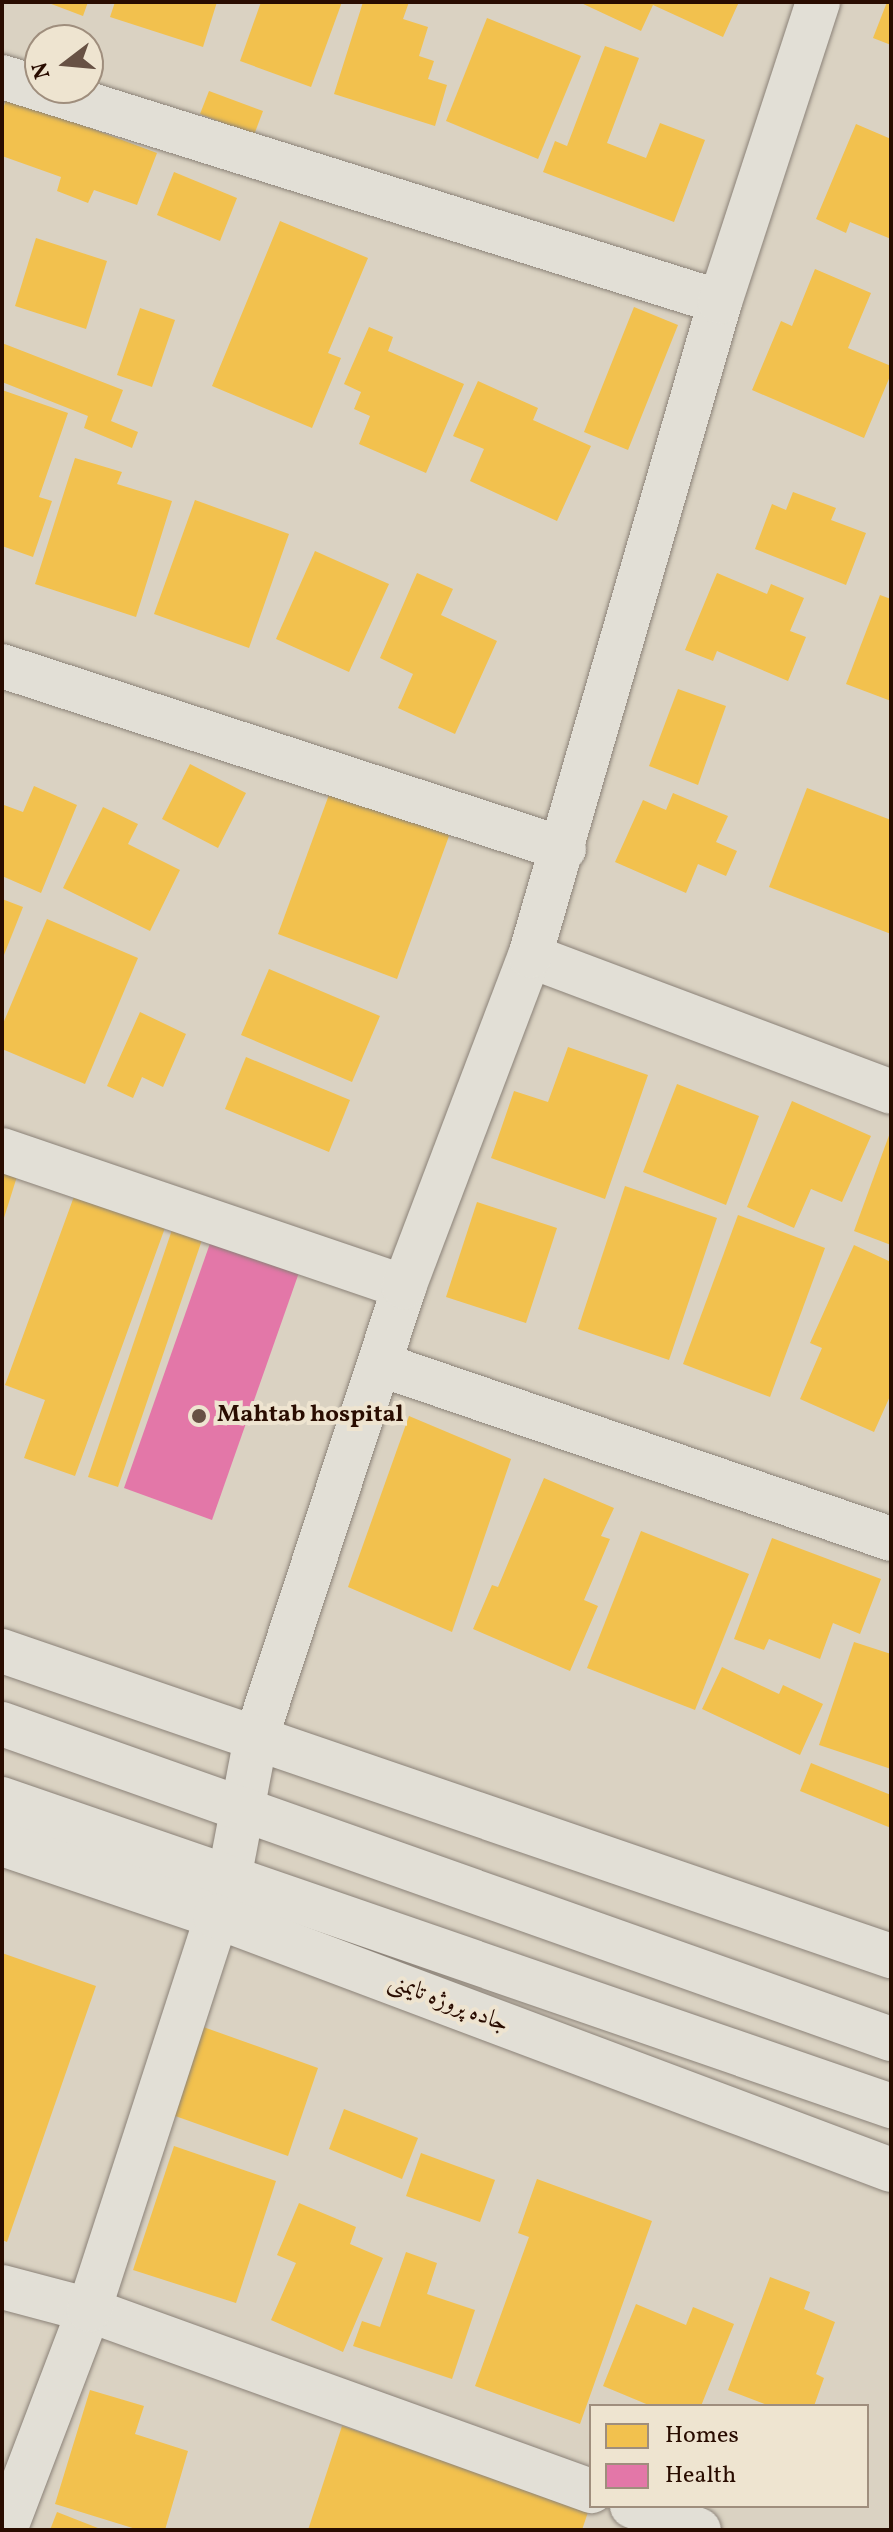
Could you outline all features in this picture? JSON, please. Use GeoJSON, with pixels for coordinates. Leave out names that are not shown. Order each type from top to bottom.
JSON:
{"type":"FeatureCollection","features":[{"type":"Feature","properties":{"kind":"street"},"geometry":{"type":"LineString","coordinates":[[5,2530],[89,2310],[222,1898],[256,1738],[382,1365],[404,1287],[530,956],[564,849],[720,302],[818,2]]}},
{"type":"Feature","properties":{"kind":"street"},"geometry":{"type":"LineString","coordinates":[[2,77],[720,302]]}},
{"type":"Feature","properties":{"kind":"street"},"geometry":{"type":"LineString","coordinates":[[2,666],[564,849]]}},
{"type":"Feature","properties":{"kind":"street"},"geometry":{"type":"LineString","coordinates":[[530,956],[891,1092]]}},
{"type":"Feature","properties":{"kind":"street"},"geometry":{"type":"LineString","coordinates":[[2,1150],[404,1287]]}},
{"type":"Feature","properties":{"kind":"street"},"geometry":{"type":"LineString","coordinates":[[382,1365],[891,1539]]}},
{"type":"Feature","properties":{"kind":"street"},"geometry":{"type":"LineString","coordinates":[[2,1651],[891,1956]]}},
{"type":"Feature","properties":{"kind":"street"},"geometry":{"type":"LineString","coordinates":[[2,1724],[243,1806],[891,2039]]}},
{"type":"Feature","properties":{"kind":"street","name":"جاده پروژه تایمنی"},"geometry":{"type":"LineString","coordinates":[[2,1799],[222,1898],[891,2170]]}},
{"type":"Feature","properties":{"kind":"street","name":"جاده پروژه تایمنی"},"geometry":{"type":"LineString","coordinates":[[2,1844],[222,1898],[891,2106]]}},
{"type":"Feature","properties":{"kind":"street"},"geometry":{"type":"LineString","coordinates":[[2,2287],[89,2310],[589,2490]]}},
{"type":"Feature","properties":{"kind":"street"},"geometry":{"type":"LineString","coordinates":[[637,2508],[681,2527]]}},
{"type":"Feature","properties":{"kind":"building: Homes"},"geometry":{"type":"Polygon","coordinates":[[[46,2],[88,2],[83,16],[46,2]]]}},
{"type":"Feature","properties":{"kind":"building: Homes"},"geometry":{"type":"Polygon","coordinates":[[[115,2],[217,2],[203,47],[110,17],[115,2]]]}},
{"type":"Feature","properties":{"kind":"building: Homes"},"geometry":{"type":"Polygon","coordinates":[[[261,2],[342,2],[311,87],[240,61],[261,2]]]}},
{"type":"Feature","properties":{"kind":"building: Homes"},"geometry":{"type":"Polygon","coordinates":[[[363,2],[409,2],[403,19],[428,27],[419,56],[434,61],[428,79],[447,85],[435,126],[334,94],[363,2]]]}},
{"type":"Feature","properties":{"kind":"building: Homes"},"geometry":{"type":"Polygon","coordinates":[[[579,2],[739,2],[723,37],[653,5],[641,31],[579,2]]]}},
{"type":"Feature","properties":{"kind":"building: Homes"},"geometry":{"type":"Polygon","coordinates":[[[887,2],[891,2],[891,45],[873,38],[887,2]]]}},
{"type":"Feature","properties":{"kind":"building: Homes"},"geometry":{"type":"Polygon","coordinates":[[[487,18],[581,56],[538,159],[446,121],[487,18]]]}},
{"type":"Feature","properties":{"kind":"building: Homes"},"geometry":{"type":"Polygon","coordinates":[[[605,46],[639,58],[607,143],[646,158],[660,123],[705,140],[674,222],[543,172],[555,141],[567,146],[605,46]]]}},
{"type":"Feature","properties":{"kind":"building: Homes"},"geometry":{"type":"Polygon","coordinates":[[[209,91],[263,111],[254,135],[200,114],[209,91]]]}},
{"type":"Feature","properties":{"kind":"building: Homes"},"geometry":{"type":"Polygon","coordinates":[[[7,97],[157,153],[137,205],[94,190],[88,203],[57,191],[61,177],[2,156],[2,112],[7,97]]]}},
{"type":"Feature","properties":{"kind":"building: Homes"},"geometry":{"type":"Polygon","coordinates":[[[856,124],[891,139],[891,239],[850,222],[846,233],[816,219],[856,124]]]}},
{"type":"Feature","properties":{"kind":"building: Homes"},"geometry":{"type":"Polygon","coordinates":[[[174,172],[237,198],[220,241],[157,215],[174,172]]]}},
{"type":"Feature","properties":{"kind":"building: Homes"},"geometry":{"type":"Polygon","coordinates":[[[280,221],[368,258],[328,353],[341,358],[312,428],[212,386],[280,221]]]}},
{"type":"Feature","properties":{"kind":"building: Homes"},"geometry":{"type":"Polygon","coordinates":[[[36,238],[107,261],[86,329],[15,306],[36,238]]]}},
{"type":"Feature","properties":{"kind":"building: Homes"},"geometry":{"type":"Polygon","coordinates":[[[815,269],[871,293],[848,348],[891,366],[891,374],[864,438],[752,390],[781,321],[792,326],[815,269]]]}},
{"type":"Feature","properties":{"kind":"building: Homes"},"geometry":{"type":"Polygon","coordinates":[[[634,307],[678,325],[628,450],[584,432],[634,307]]]}},
{"type":"Feature","properties":{"kind":"building: Homes"},"geometry":{"type":"Polygon","coordinates":[[[140,308],[175,320],[152,387],[117,375],[140,308]]]}},
{"type":"Feature","properties":{"kind":"building: Homes"},"geometry":{"type":"Polygon","coordinates":[[[369,327],[393,337],[388,351],[464,384],[426,473],[359,444],[370,416],[354,409],[361,392],[344,384],[369,327]]]}},
{"type":"Feature","properties":{"kind":"building: Homes"},"geometry":{"type":"Polygon","coordinates":[[[2,343],[123,390],[111,421],[138,432],[132,448],[84,428],[88,416],[2,382],[2,343]]]}},
{"type":"Feature","properties":{"kind":"building: Homes"},"geometry":{"type":"Polygon","coordinates":[[[478,381],[538,408],[533,420],[591,446],[557,521],[470,481],[484,449],[453,436],[478,381]]]}},
{"type":"Feature","properties":{"kind":"building: Homes"},"geometry":{"type":"Polygon","coordinates":[[[2,390],[68,413],[39,497],[52,501],[33,557],[2,546],[2,390]]]}},
{"type":"Feature","properties":{"kind":"building: Homes"},"geometry":{"type":"Polygon","coordinates":[[[75,458],[122,472],[117,484],[172,501],[136,617],[35,584],[75,458]]]}},
{"type":"Feature","properties":{"kind":"building: Homes"},"geometry":{"type":"Polygon","coordinates":[[[793,492],[836,508],[831,520],[866,533],[846,585],[755,549],[772,504],[786,510],[793,492]]]}},
{"type":"Feature","properties":{"kind":"building: Homes"},"geometry":{"type":"Polygon","coordinates":[[[195,500],[289,534],[249,648],[154,614],[195,500]]]}},
{"type":"Feature","properties":{"kind":"building: Homes"},"geometry":{"type":"Polygon","coordinates":[[[315,551],[389,584],[349,672],[276,639],[315,551]]]}},
{"type":"Feature","properties":{"kind":"building: Homes"},"geometry":{"type":"Polygon","coordinates":[[[417,573],[453,589],[441,615],[497,641],[455,734],[398,708],[413,674],[380,658],[417,573]]]}},
{"type":"Feature","properties":{"kind":"building: Homes"},"geometry":{"type":"Polygon","coordinates":[[[717,573],[767,594],[771,584],[804,598],[790,631],[806,637],[788,681],[717,651],[713,661],[685,650],[717,573]]]}},
{"type":"Feature","properties":{"kind":"building: Homes"},"geometry":{"type":"Polygon","coordinates":[[[880,595],[891,599],[891,701],[846,684],[880,595]]]}},
{"type":"Feature","properties":{"kind":"building: Homes"},"geometry":{"type":"Polygon","coordinates":[[[678,689],[726,706],[698,785],[649,766],[678,689]]]}},
{"type":"Feature","properties":{"kind":"building: Homes"},"geometry":{"type":"Polygon","coordinates":[[[190,764],[246,793],[218,848],[162,819],[190,764]]]}},
{"type":"Feature","properties":{"kind":"building: Homes"},"geometry":{"type":"Polygon","coordinates":[[[334,781],[453,825],[397,979],[278,934],[334,781]]]}},
{"type":"Feature","properties":{"kind":"building: Homes"},"geometry":{"type":"Polygon","coordinates":[[[34,786],[77,805],[41,893],[2,876],[4,805],[23,812],[34,786]]]}},
{"type":"Feature","properties":{"kind":"building: Homes"},"geometry":{"type":"Polygon","coordinates":[[[807,788],[891,820],[891,934],[769,887],[807,788]]]}},
{"type":"Feature","properties":{"kind":"building: Homes"},"geometry":{"type":"Polygon","coordinates":[[[673,793],[728,816],[716,842],[737,851],[726,876],[698,864],[686,893],[615,862],[643,800],[666,810],[673,793]]]}},
{"type":"Feature","properties":{"kind":"building: Homes"},"geometry":{"type":"Polygon","coordinates":[[[103,807],[138,824],[128,844],[180,870],[150,931],[63,888],[103,807]]]}},
{"type":"Feature","properties":{"kind":"building: Homes"},"geometry":{"type":"Polygon","coordinates":[[[2,899],[23,907],[2,960],[2,899]]]}},
{"type":"Feature","properties":{"kind":"building: Homes"},"geometry":{"type":"Polygon","coordinates":[[[47,919],[138,958],[85,1084],[2,1049],[2,1026],[47,919]]]}},
{"type":"Feature","properties":{"kind":"building: Homes"},"geometry":{"type":"Polygon","coordinates":[[[269,969],[380,1016],[352,1082],[241,1035],[269,969]]]}},
{"type":"Feature","properties":{"kind":"building: Homes"},"geometry":{"type":"Polygon","coordinates":[[[140,1012],[186,1034],[163,1087],[142,1077],[133,1098],[107,1086],[140,1012]]]}},
{"type":"Feature","properties":{"kind":"building: Homes"},"geometry":{"type":"Polygon","coordinates":[[[568,1047],[648,1075],[605,1199],[491,1158],[514,1091],[548,1102],[568,1047]]]}},
{"type":"Feature","properties":{"kind":"building: Homes"},"geometry":{"type":"Polygon","coordinates":[[[246,1057],[350,1100],[329,1152],[225,1109],[246,1057]]]}},
{"type":"Feature","properties":{"kind":"building: Homes"},"geometry":{"type":"Polygon","coordinates":[[[677,1084],[759,1116],[726,1205],[643,1172],[677,1084]]]}},
{"type":"Feature","properties":{"kind":"building: Homes"},"geometry":{"type":"Polygon","coordinates":[[[792,1101],[871,1136],[842,1202],[811,1189],[794,1228],[747,1207],[792,1101]]]}},
{"type":"Feature","properties":{"kind":"building: Homes"},"geometry":{"type":"Polygon","coordinates":[[[891,1130],[891,1245],[854,1231],[891,1130]]]}},
{"type":"Feature","properties":{"kind":"building: Homes"},"geometry":{"type":"Polygon","coordinates":[[[2,1161],[20,1167],[3,1221],[2,1221],[2,1161]]]}},
{"type":"Feature","properties":{"kind":"building: Homes"},"geometry":{"type":"Polygon","coordinates":[[[625,1186],[717,1218],[669,1360],[578,1329],[625,1186]]]}},
{"type":"Feature","properties":{"kind":"building: Homes"},"geometry":{"type":"Polygon","coordinates":[[[76,1191],[166,1225],[75,1476],[24,1458],[45,1400],[5,1385],[76,1191]]]}},
{"type":"Feature","properties":{"kind":"building: Homes"},"geometry":{"type":"Polygon","coordinates":[[[477,1202],[557,1228],[526,1323],[446,1297],[477,1202]]]}},
{"type":"Feature","properties":{"kind":"building: Homes"},"geometry":{"type":"Polygon","coordinates":[[[738,1215],[825,1248],[770,1397],[683,1364],[738,1215]]]}},
{"type":"Feature","properties":{"kind":"building: Homes"},"geometry":{"type":"Polygon","coordinates":[[[174,1224],[204,1234],[118,1487],[88,1477],[174,1224]]]}},
{"type":"Feature","properties":{"kind":"building: Homes"},"geometry":{"type":"Polygon","coordinates":[[[854,1245],[891,1262],[891,1394],[874,1432],[800,1399],[822,1348],[810,1343],[854,1245]]]}},
{"type":"Feature","properties":{"kind":"building: Homes"},"geometry":{"type":"Polygon","coordinates":[[[409,1416],[511,1459],[452,1632],[348,1587],[409,1416]]]}},
{"type":"Feature","properties":{"kind":"building: Homes"},"geometry":{"type":"Polygon","coordinates":[[[544,1478],[614,1508],[601,1536],[610,1539],[584,1600],[598,1606],[570,1671],[473,1629],[492,1585],[498,1587],[544,1478]]]}},
{"type":"Feature","properties":{"kind":"building: Homes"},"geometry":{"type":"Polygon","coordinates":[[[641,1531],[749,1574],[695,1710],[587,1668],[641,1531]]]}},
{"type":"Feature","properties":{"kind":"building: Homes"},"geometry":{"type":"Polygon","coordinates":[[[772,1538],[881,1579],[860,1634],[833,1623],[820,1659],[769,1639],[764,1650],[734,1639],[772,1538]]]}},
{"type":"Feature","properties":{"kind":"building: Homes"},"geometry":{"type":"Polygon","coordinates":[[[854,1642],[891,1654],[891,1769],[819,1745],[854,1642]]]}},
{"type":"Feature","properties":{"kind":"building: Homes"},"geometry":{"type":"Polygon","coordinates":[[[722,1667],[779,1694],[783,1685],[823,1704],[800,1755],[702,1709],[722,1667]]]}},
{"type":"Feature","properties":{"kind":"building: Homes"},"geometry":{"type":"Polygon","coordinates":[[[811,1763],[891,1795],[891,1828],[800,1791],[811,1763]]]}},
{"type":"Feature","properties":{"kind":"building: Homes"},"geometry":{"type":"Polygon","coordinates":[[[2,1953],[96,1986],[7,2242],[2,2240],[2,1953]]]}},
{"type":"Feature","properties":{"kind":"building: Homes"},"geometry":{"type":"Polygon","coordinates":[[[195,2024],[318,2068],[288,2156],[164,2112],[195,2024]]]}},
{"type":"Feature","properties":{"kind":"building: Homes"},"geometry":{"type":"Polygon","coordinates":[[[344,2109],[418,2138],[402,2179],[329,2149],[344,2109]]]}},
{"type":"Feature","properties":{"kind":"building: Homes"},"geometry":{"type":"Polygon","coordinates":[[[174,2146],[276,2181],[236,2303],[133,2270],[174,2146]]]}},
{"type":"Feature","properties":{"kind":"building: Homes"},"geometry":{"type":"Polygon","coordinates":[[[421,2153],[495,2180],[480,2222],[406,2196],[421,2153]]]}},
{"type":"Feature","properties":{"kind":"building: Homes"},"geometry":{"type":"Polygon","coordinates":[[[537,2179],[652,2221],[580,2424],[475,2386],[529,2237],[518,2233],[537,2179]]]}},
{"type":"Feature","properties":{"kind":"building: Homes"},"geometry":{"type":"Polygon","coordinates":[[[299,2203],[356,2227],[350,2244],[383,2258],[343,2352],[271,2320],[296,2263],[277,2255],[299,2203]]]}},
{"type":"Feature","properties":{"kind":"building: Homes"},"geometry":{"type":"Polygon","coordinates":[[[406,2252],[437,2263],[427,2294],[475,2310],[452,2379],[353,2346],[362,2321],[380,2327],[406,2252]]]}},
{"type":"Feature","properties":{"kind":"building: Homes"},"geometry":{"type":"Polygon","coordinates":[[[770,2277],[810,2292],[804,2309],[835,2322],[816,2374],[824,2378],[815,2404],[765,2404],[728,2390],[770,2277]]]}},
{"type":"Feature","properties":{"kind":"building: Homes"},"geometry":{"type":"Polygon","coordinates":[[[636,2304],[686,2325],[693,2307],[734,2324],[702,2404],[646,2404],[603,2386],[636,2304]]]}},
{"type":"Feature","properties":{"kind":"building: Homes"},"geometry":{"type":"Polygon","coordinates":[[[90,2390],[144,2406],[135,2434],[188,2451],[165,2530],[139,2530],[55,2504],[90,2390]]]}},
{"type":"Feature","properties":{"kind":"building: Homes"},"geometry":{"type":"Polygon","coordinates":[[[342,2426],[589,2509],[582,2530],[308,2530],[342,2426]]]}},
{"type":"Feature","properties":{"kind":"building: Homes"},"geometry":{"type":"Polygon","coordinates":[[[57,2512],[103,2530],[50,2530],[57,2512]]]}},
{"type":"Feature","properties":{"kind":"building: Health"},"geometry":{"type":"Polygon","coordinates":[[[214,1232],[302,1264],[212,1520],[124,1488],[214,1232]]]}},
{"type":"Feature","properties":{"kind":"place","name":"Mahtab hospital"},"geometry":{"type":"Point","coordinates":[199,1416]}}]}
